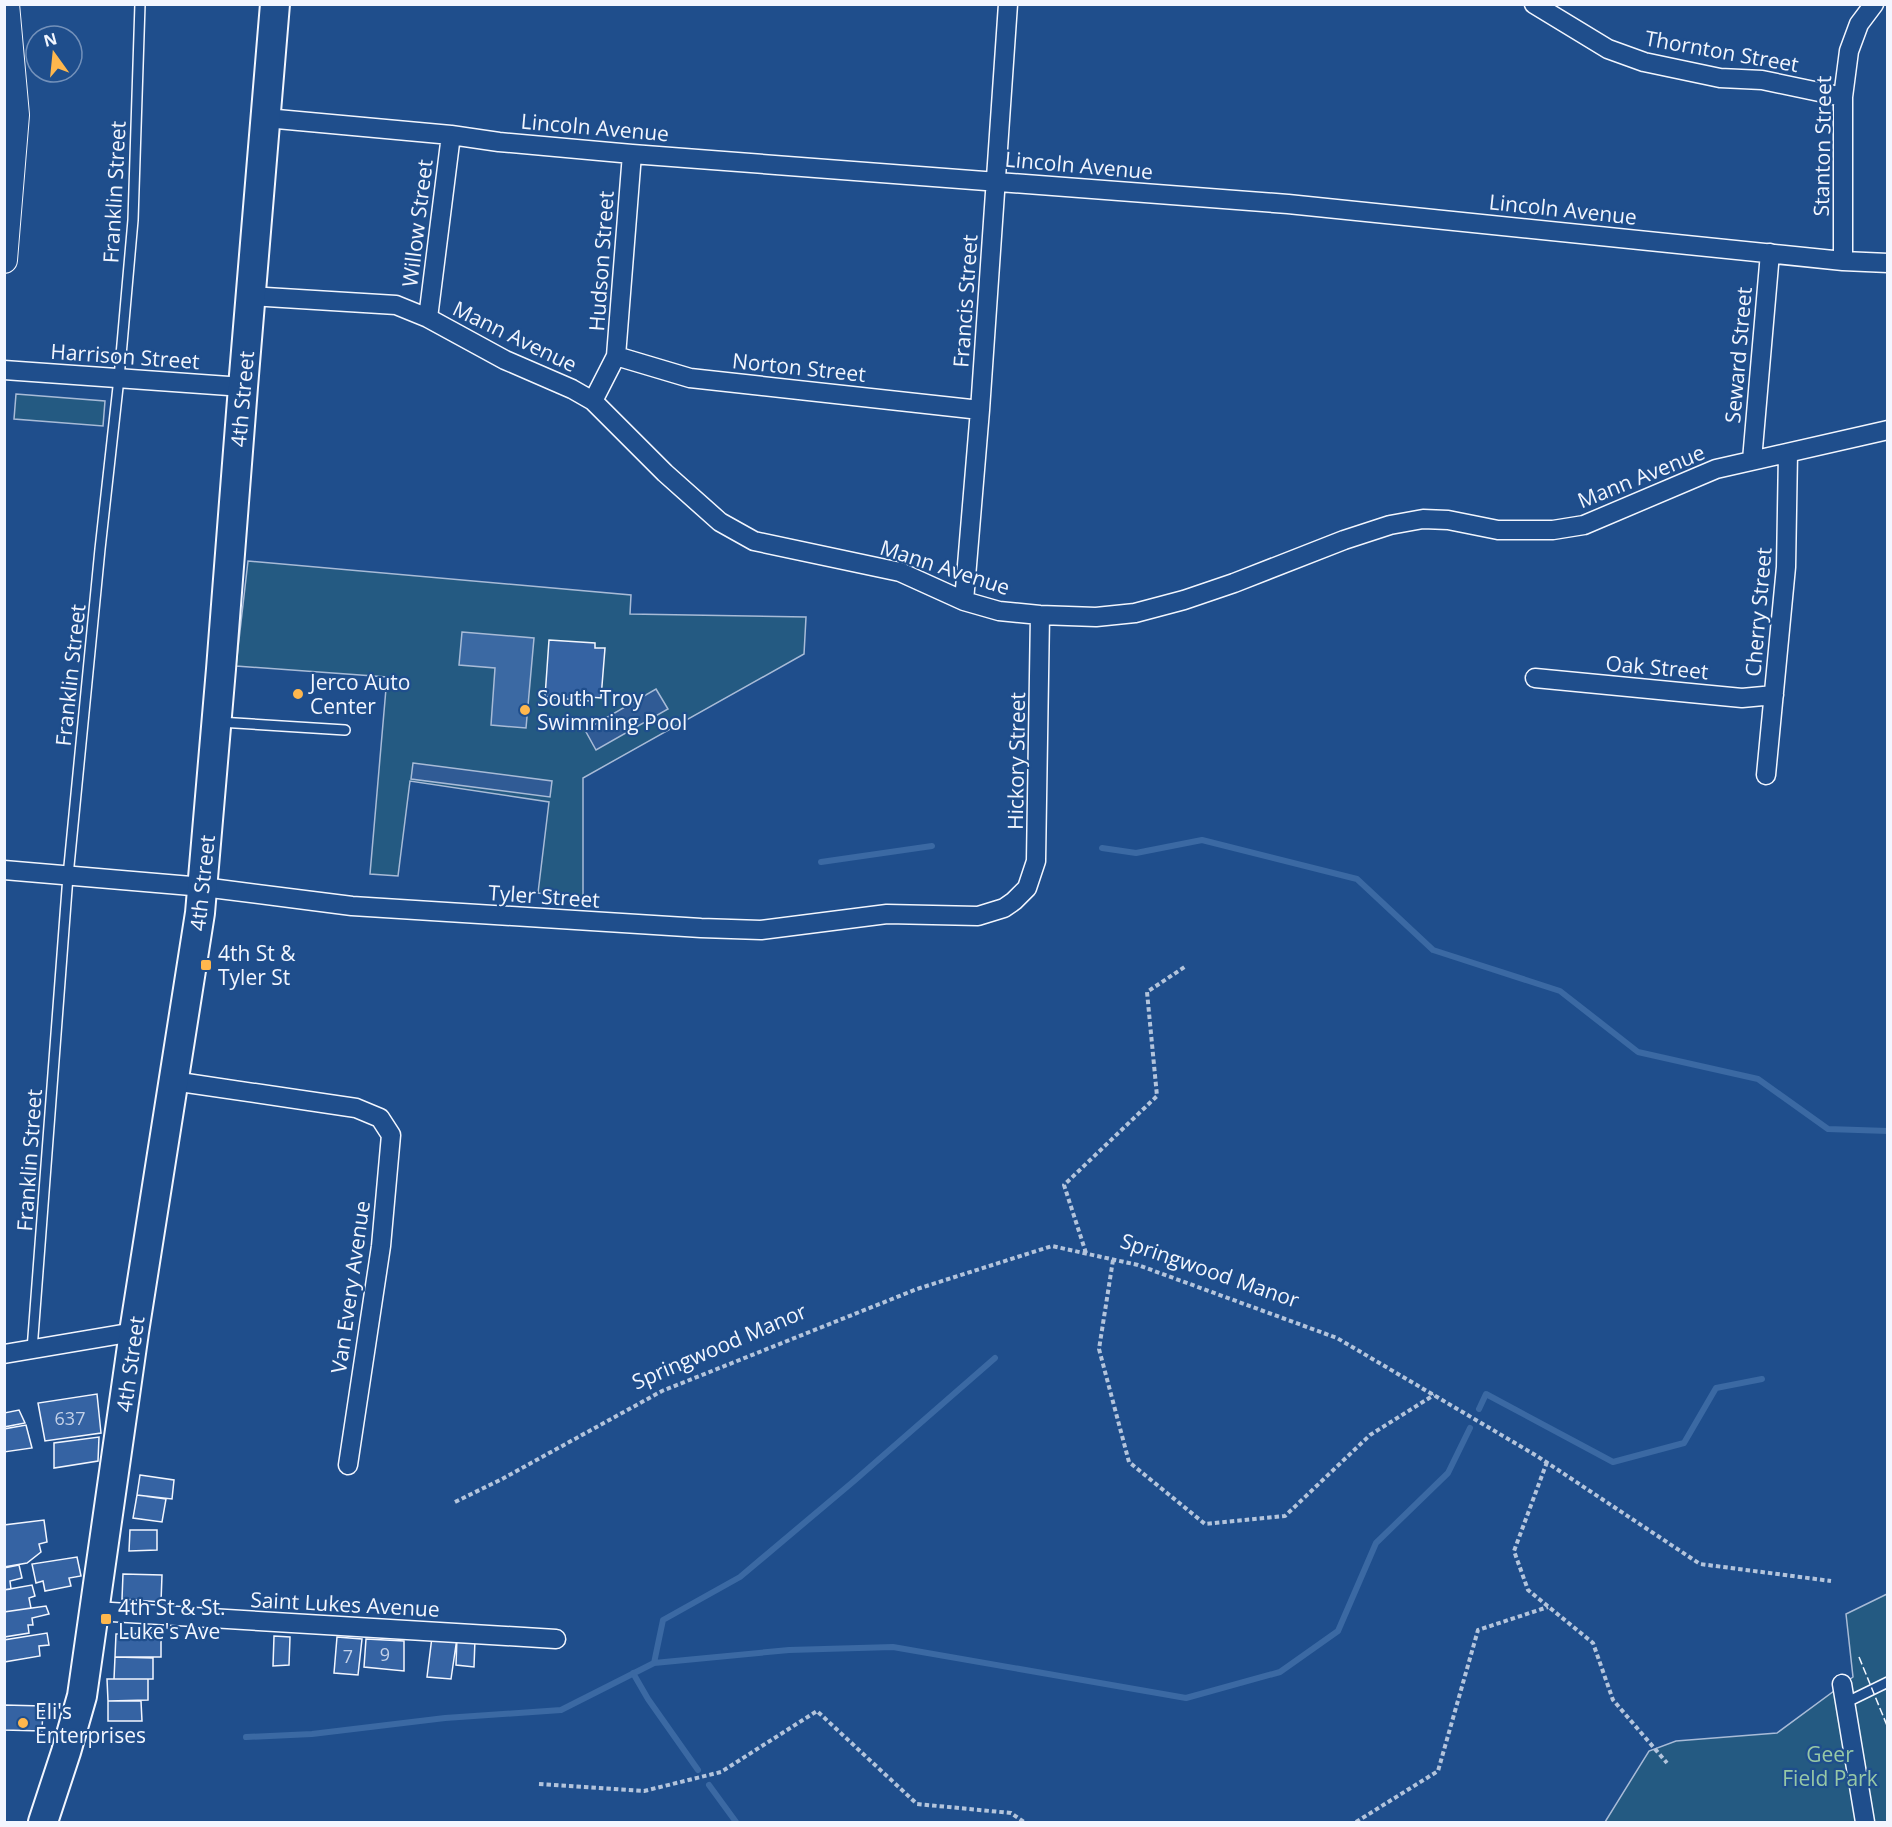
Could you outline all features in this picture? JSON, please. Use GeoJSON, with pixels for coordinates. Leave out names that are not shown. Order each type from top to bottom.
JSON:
{"type":"FeatureCollection","features":[{"type":"Feature","properties":{"kind":"main road","name":"4th Street"},"geometry":{"type":"LineString","coordinates":[[43,1822],[82,1696],[134,1332],[203,887],[275,4]]}},
{"type":"Feature","properties":{"kind":"street"},"geometry":{"type":"LineString","coordinates":[[4,260],[16,115],[6,4]]}},
{"type":"Feature","properties":{"kind":"street","name":"Francis Street"},"geometry":{"type":"LineString","coordinates":[[964,601],[980,410],[1008,4]]}},
{"type":"Feature","properties":{"kind":"street","name":"Thornton Street"},"geometry":{"type":"LineString","coordinates":[[1534,4],[1608,49],[1644,62],[1720,78],[1762,80],[1842,97]]}},
{"type":"Feature","properties":{"kind":"street","name":"Stanton Street"},"geometry":{"type":"LineString","coordinates":[[1844,261],[1842,97],[1849,51],[1859,24],[1874,4]]}},
{"type":"Feature","properties":{"kind":"street","name":"Lincoln Avenue"},"geometry":{"type":"LineString","coordinates":[[266,118],[632,154],[1287,204],[1844,261],[1887,263]]}},
{"type":"Feature","properties":{"kind":"street","name":"Willow Street"},"geometry":{"type":"LineString","coordinates":[[428,318],[451,135]]}},
{"type":"Feature","properties":{"kind":"street","name":"Hudson Street"},"geometry":{"type":"LineString","coordinates":[[593,401],[616,356],[632,154]]}},
{"type":"Feature","properties":{"kind":"street","name":"Seward Street"},"geometry":{"type":"LineString","coordinates":[[1752,460],[1770,253]]}},
{"type":"Feature","properties":{"kind":"street","name":"Mann Avenue"},"geometry":{"type":"LineString","coordinates":[[251,296],[396,305],[428,318],[505,360],[572,388],[593,401],[665,473],[720,522],[754,541],[900,572],[964,601],[999,611],[1040,615],[1096,617],[1135,613],[1234,583],[1344,540],[1390,525],[1423,519],[1448,520],[1498,530],[1553,530],[1584,525],[1716,469],[1887,430]]}},
{"type":"Feature","properties":{"kind":"street","name":"Norton Street"},"geometry":{"type":"LineString","coordinates":[[616,356],[690,378],[980,410]]}},
{"type":"Feature","properties":{"kind":"street","name":"Harrison Street"},"geometry":{"type":"LineString","coordinates":[[4,370],[243,387]]}},
{"type":"Feature","properties":{"kind":"street","name":"Cherry Street"},"geometry":{"type":"LineString","coordinates":[[1766,775],[1786,567],[1788,453]]}},
{"type":"Feature","properties":{"kind":"street","name":"Hickory Street"},"geometry":{"type":"LineString","coordinates":[[1014,900],[1027,888],[1036,861],[1040,615]]}},
{"type":"Feature","properties":{"kind":"street","name":"Oak Street"},"geometry":{"type":"LineString","coordinates":[[1535,678],[1742,698],[1773,695]]}},
{"type":"Feature","properties":{"kind":"street","name":"Tyler Street"},"geometry":{"type":"LineString","coordinates":[[4,870],[203,887],[352,906],[761,930],[887,914],[978,916],[1004,908],[1014,900]]}},
{"type":"Feature","properties":{"kind":"street","name":"Van Every Avenue"},"geometry":{"type":"LineString","coordinates":[[173,1081],[356,1108],[380,1118],[391,1135],[382,1235],[348,1465]]}},
{"type":"Feature","properties":{"kind":"street"},"geometry":{"type":"LineString","coordinates":[[4,1354],[134,1332]]}},
{"type":"Feature","properties":{"kind":"street","name":"Saint Lukes Avenue"},"geometry":{"type":"LineString","coordinates":[[95,1611],[556,1639]]}},
{"type":"Feature","properties":{"kind":"street"},"geometry":{"type":"LineString","coordinates":[[1842,1684],[1865,1822]]}},
{"type":"Feature","properties":{"kind":"lane","name":"Franklin Street"},"geometry":{"type":"LineString","coordinates":[[32,1350],[68,876],[133,220],[140,4]]}},
{"type":"Feature","properties":{"kind":"lane"},"geometry":{"type":"LineString","coordinates":[[217,722],[345,730]]}},
{"type":"Feature","properties":{"kind":"lane"},"geometry":{"type":"LineString","coordinates":[[1845,1703],[1887,1682]]}},
{"type":"Feature","properties":{"kind":"path"},"geometry":{"type":"LineString","coordinates":[[1086,1254],[1064,1185],[1156,1096],[1147,992],[1186,966]]}},
{"type":"Feature","properties":{"kind":"path","name":"Springwood Manor"},"geometry":{"type":"LineString","coordinates":[[455,1503],[662,1391],[917,1289],[1052,1246],[1138,1265],[1338,1338],[1547,1462],[1700,1564],[1831,1581]]}},
{"type":"Feature","properties":{"kind":"path"},"geometry":{"type":"LineString","coordinates":[[1113,1260],[1099,1349],[1129,1462],[1205,1524],[1285,1516],[1370,1435],[1434,1395]]}},
{"type":"Feature","properties":{"kind":"path"},"geometry":{"type":"LineString","coordinates":[[1547,1462],[1514,1551],[1528,1590],[1593,1643],[1613,1700],[1667,1763]]}},
{"type":"Feature","properties":{"kind":"path"},"geometry":{"type":"LineString","coordinates":[[1356,1822],[1438,1771],[1478,1630],[1549,1606]]}},
{"type":"Feature","properties":{"kind":"path"},"geometry":{"type":"LineString","coordinates":[[539,1784],[644,1791],[721,1772],[817,1711],[918,1804],[1011,1813],[1024,1822]]}},
{"type":"Feature","properties":{"kind":"green space"},"geometry":{"type":"Polygon","coordinates":[[[16,394],[105,401],[103,426],[14,419],[16,394]]]}},
{"type":"Feature","properties":{"kind":"green space","name":"South Troy Swimming Pool"},"geometry":{"type":"Polygon","coordinates":[[[248,561],[631,595],[630,614],[806,617],[804,654],[583,778],[583,898],[538,893],[549,802],[410,781],[398,876],[370,874],[387,677],[236,666],[248,561]]]}},
{"type":"Feature","properties":{"kind":"green space","name":"Geer Field Park"},"geometry":{"type":"Polygon","coordinates":[[[1887,1594],[1887,1822],[1605,1822],[1649,1751],[1676,1741],[1777,1733],[1853,1677],[1846,1614],[1887,1594]]]}},
{"type":"Feature","properties":{"kind":"shaded area","name":"South Troy Swimming Pool"},"geometry":{"type":"Polygon","coordinates":[[[462,632],[534,638],[526,728],[491,725],[495,668],[459,665],[462,632]]]}},
{"type":"Feature","properties":{"kind":"shaded area"},"geometry":{"type":"Polygon","coordinates":[[[656,689],[668,709],[596,750],[585,730],[656,689]]]}},
{"type":"Feature","properties":{"kind":"shaded area"},"geometry":{"type":"Polygon","coordinates":[[[413,763],[552,781],[550,797],[411,779],[413,763]]]}},
{"type":"Feature","properties":{"kind":"building"},"geometry":{"type":"Polygon","coordinates":[[[549,640],[595,643],[595,648],[605,648],[601,698],[590,697],[590,701],[545,697],[549,640]]]}},
{"type":"Feature","properties":{"kind":"building"},"geometry":{"type":"Polygon","coordinates":[[[97,1394],[101,1433],[45,1441],[38,1403],[97,1394]]]}},
{"type":"Feature","properties":{"kind":"building"},"geometry":{"type":"Polygon","coordinates":[[[19,1410],[25,1423],[4,1427],[4,1413],[19,1410]]]}},
{"type":"Feature","properties":{"kind":"building"},"geometry":{"type":"Polygon","coordinates":[[[26,1425],[32,1448],[4,1452],[4,1429],[26,1425]]]}},
{"type":"Feature","properties":{"kind":"building"},"geometry":{"type":"Polygon","coordinates":[[[99,1437],[98,1461],[54,1468],[54,1443],[99,1437]]]}},
{"type":"Feature","properties":{"kind":"building"},"geometry":{"type":"Polygon","coordinates":[[[140,1475],[174,1480],[172,1499],[137,1495],[140,1475]]]}},
{"type":"Feature","properties":{"kind":"building"},"geometry":{"type":"Polygon","coordinates":[[[137,1495],[166,1499],[162,1522],[133,1518],[137,1495]]]}},
{"type":"Feature","properties":{"kind":"building"},"geometry":{"type":"Polygon","coordinates":[[[44,1520],[47,1542],[39,1544],[41,1552],[27,1563],[4,1567],[4,1525],[44,1520]]]}},
{"type":"Feature","properties":{"kind":"building"},"geometry":{"type":"Polygon","coordinates":[[[130,1530],[157,1530],[157,1550],[129,1551],[130,1530]]]}},
{"type":"Feature","properties":{"kind":"building"},"geometry":{"type":"Polygon","coordinates":[[[77,1557],[81,1576],[69,1578],[71,1586],[45,1591],[43,1581],[36,1583],[32,1564],[77,1557]]]}},
{"type":"Feature","properties":{"kind":"building"},"geometry":{"type":"Polygon","coordinates":[[[19,1565],[22,1578],[10,1581],[11,1589],[4,1590],[4,1568],[19,1565]]]}},
{"type":"Feature","properties":{"kind":"building"},"geometry":{"type":"Polygon","coordinates":[[[123,1574],[162,1575],[161,1602],[122,1599],[123,1574]]]}},
{"type":"Feature","properties":{"kind":"building"},"geometry":{"type":"Polygon","coordinates":[[[32,1585],[35,1596],[29,1598],[31,1608],[4,1612],[4,1590],[32,1585]]]}},
{"type":"Feature","properties":{"kind":"building"},"geometry":{"type":"Polygon","coordinates":[[[46,1606],[49,1614],[32,1618],[33,1625],[28,1625],[29,1633],[4,1637],[4,1612],[46,1606]]]}},
{"type":"Feature","properties":{"kind":"building"},"geometry":{"type":"Polygon","coordinates":[[[47,1633],[49,1645],[39,1646],[40,1656],[4,1662],[4,1640],[47,1633]]]}},
{"type":"Feature","properties":{"kind":"building"},"geometry":{"type":"Polygon","coordinates":[[[161,1633],[161,1657],[115,1657],[116,1634],[161,1633]]]}},
{"type":"Feature","properties":{"kind":"building"},"geometry":{"type":"Polygon","coordinates":[[[274,1636],[290,1637],[289,1665],[273,1666],[274,1636]]]}},
{"type":"Feature","properties":{"kind":"building"},"geometry":{"type":"Polygon","coordinates":[[[337,1637],[362,1639],[358,1675],[334,1673],[337,1637]]]}},
{"type":"Feature","properties":{"kind":"building"},"geometry":{"type":"Polygon","coordinates":[[[432,1637],[457,1638],[451,1679],[427,1677],[432,1637]]]}},
{"type":"Feature","properties":{"kind":"building"},"geometry":{"type":"Polygon","coordinates":[[[457,1638],[475,1639],[474,1667],[456,1665],[457,1638]]]}},
{"type":"Feature","properties":{"kind":"building"},"geometry":{"type":"Polygon","coordinates":[[[366,1639],[404,1641],[404,1671],[364,1667],[366,1639]]]}},
{"type":"Feature","properties":{"kind":"building"},"geometry":{"type":"Polygon","coordinates":[[[115,1657],[153,1658],[153,1679],[114,1679],[115,1657]]]}},
{"type":"Feature","properties":{"kind":"building"},"geometry":{"type":"Polygon","coordinates":[[[107,1679],[148,1679],[148,1700],[108,1701],[107,1679]]]}},
{"type":"Feature","properties":{"kind":"building"},"geometry":{"type":"Polygon","coordinates":[[[108,1701],[141,1701],[142,1721],[108,1721],[108,1701]]]}},
{"type":"Feature","properties":{"kind":"building"},"geometry":{"type":"Polygon","coordinates":[[[4,1705],[43,1706],[42,1731],[4,1730],[4,1705]]]}},
{"type":"Feature","properties":{"kind":"waterway"},"geometry":{"type":"LineString","coordinates":[[1102,848],[1136,853],[1202,840],[1357,879],[1433,950],[1560,991],[1638,1052],[1758,1079],[1828,1129],[1888,1131]]}},
{"type":"Feature","properties":{"kind":"waterway"},"geometry":{"type":"LineString","coordinates":[[821,862],[932,846]]}},
{"type":"Feature","properties":{"kind":"waterway"},"geometry":{"type":"LineString","coordinates":[[654,1663],[663,1620],[740,1577],[995,1358]]}},
{"type":"Feature","properties":{"kind":"waterway"},"geometry":{"type":"LineString","coordinates":[[1479,1409],[1486,1394],[1613,1462],[1684,1443],[1716,1388],[1762,1379]]}},
{"type":"Feature","properties":{"kind":"waterway"},"geometry":{"type":"LineString","coordinates":[[246,1737],[312,1734],[445,1718],[561,1710],[654,1663],[789,1650],[893,1647],[1186,1698],[1280,1672],[1338,1631],[1376,1543],[1448,1473],[1470,1428]]}},
{"type":"Feature","properties":{"kind":"waterway"},"geometry":{"type":"LineString","coordinates":[[633,1673],[648,1699],[698,1770]]}},
{"type":"Feature","properties":{"kind":"waterway"},"geometry":{"type":"LineString","coordinates":[[709,1785],[736,1822]]}},
{"type":"Feature","properties":{"kind":"fence"},"geometry":{"type":"LineString","coordinates":[[1859,1657],[1888,1728]]}},
{"type":"Feature","properties":{"kind":"place","name":"Jerco Auto Center"},"geometry":{"type":"Point","coordinates":[298,694]}},
{"type":"Feature","properties":{"kind":"place","name":"South Troy Swimming Pool"},"geometry":{"type":"Point","coordinates":[525,710]}},
{"type":"Feature","properties":{"kind":"place","name":"4th St & Tyler St"},"geometry":{"type":"Point","coordinates":[206,965]}},
{"type":"Feature","properties":{"kind":"place","name":"4th St & St. Luke's Ave"},"geometry":{"type":"Point","coordinates":[106,1619]}},
{"type":"Feature","properties":{"kind":"place","name":"Eli's Enterprises"},"geometry":{"type":"Point","coordinates":[23,1723]}}]}
